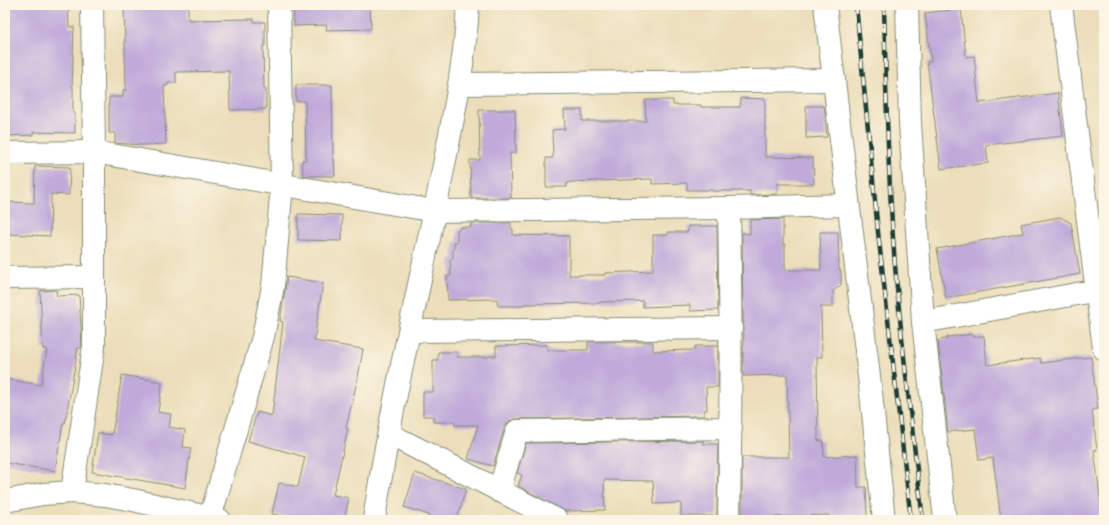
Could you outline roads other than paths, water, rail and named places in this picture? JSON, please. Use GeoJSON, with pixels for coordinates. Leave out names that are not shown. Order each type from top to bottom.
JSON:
{"type":"FeatureCollection","features":[{"type":"Feature","properties":{"kind":"street"},"geometry":{"type":"LineString","coordinates":[[72,492],[94,346],[92,5]]}},
{"type":"Feature","properties":{"kind":"street"},"geometry":{"type":"LineString","coordinates":[[5,501],[43,494],[72,492],[106,495],[215,519],[263,337],[273,286],[282,185],[279,5]]}},
{"type":"Feature","properties":{"kind":"street"},"geometry":{"type":"LineString","coordinates":[[374,520],[389,434],[460,84],[468,5]]}},
{"type":"Feature","properties":{"kind":"street"},"geometry":{"type":"LineString","coordinates":[[825,5],[871,392],[884,520]]}},
{"type":"Feature","properties":{"kind":"street"},"geometry":{"type":"LineString","coordinates":[[907,5],[910,123],[923,322],[945,520]]}},
{"type":"Feature","properties":{"kind":"street"},"geometry":{"type":"LineString","coordinates":[[1061,5],[1100,290],[1104,349]]}},
{"type":"Feature","properties":{"kind":"street"},"geometry":{"type":"LineString","coordinates":[[460,84],[834,80]]}},
{"type":"Feature","properties":{"kind":"street"},"geometry":{"type":"LineString","coordinates":[[5,153],[94,152],[435,211],[729,208],[848,205]]}},
{"type":"Feature","properties":{"kind":"street"},"geometry":{"type":"LineString","coordinates":[[729,208],[731,328],[729,520]]}},
{"type":"Feature","properties":{"kind":"street"},"geometry":{"type":"LineString","coordinates":[[5,278],[94,277]]}},
{"type":"Feature","properties":{"kind":"street"},"geometry":{"type":"LineString","coordinates":[[923,322],[1100,290]]}},
{"type":"Feature","properties":{"kind":"street"},"geometry":{"type":"LineString","coordinates":[[410,331],[731,328]]}},
{"type":"Feature","properties":{"kind":"street"},"geometry":{"type":"LineString","coordinates":[[499,491],[517,431],[731,428]]}},
{"type":"Feature","properties":{"kind":"street"},"geometry":{"type":"LineString","coordinates":[[389,434],[557,520]]}},
{"type":"Feature","properties":{"kind":"railway"},"geometry":{"type":"LineString","coordinates":[[856,5],[878,232],[911,520]]}},
{"type":"Feature","properties":{"kind":"railway"},"geometry":{"type":"LineString","coordinates":[[884,5],[889,167],[895,265],[904,361],[923,520]]}}]}
